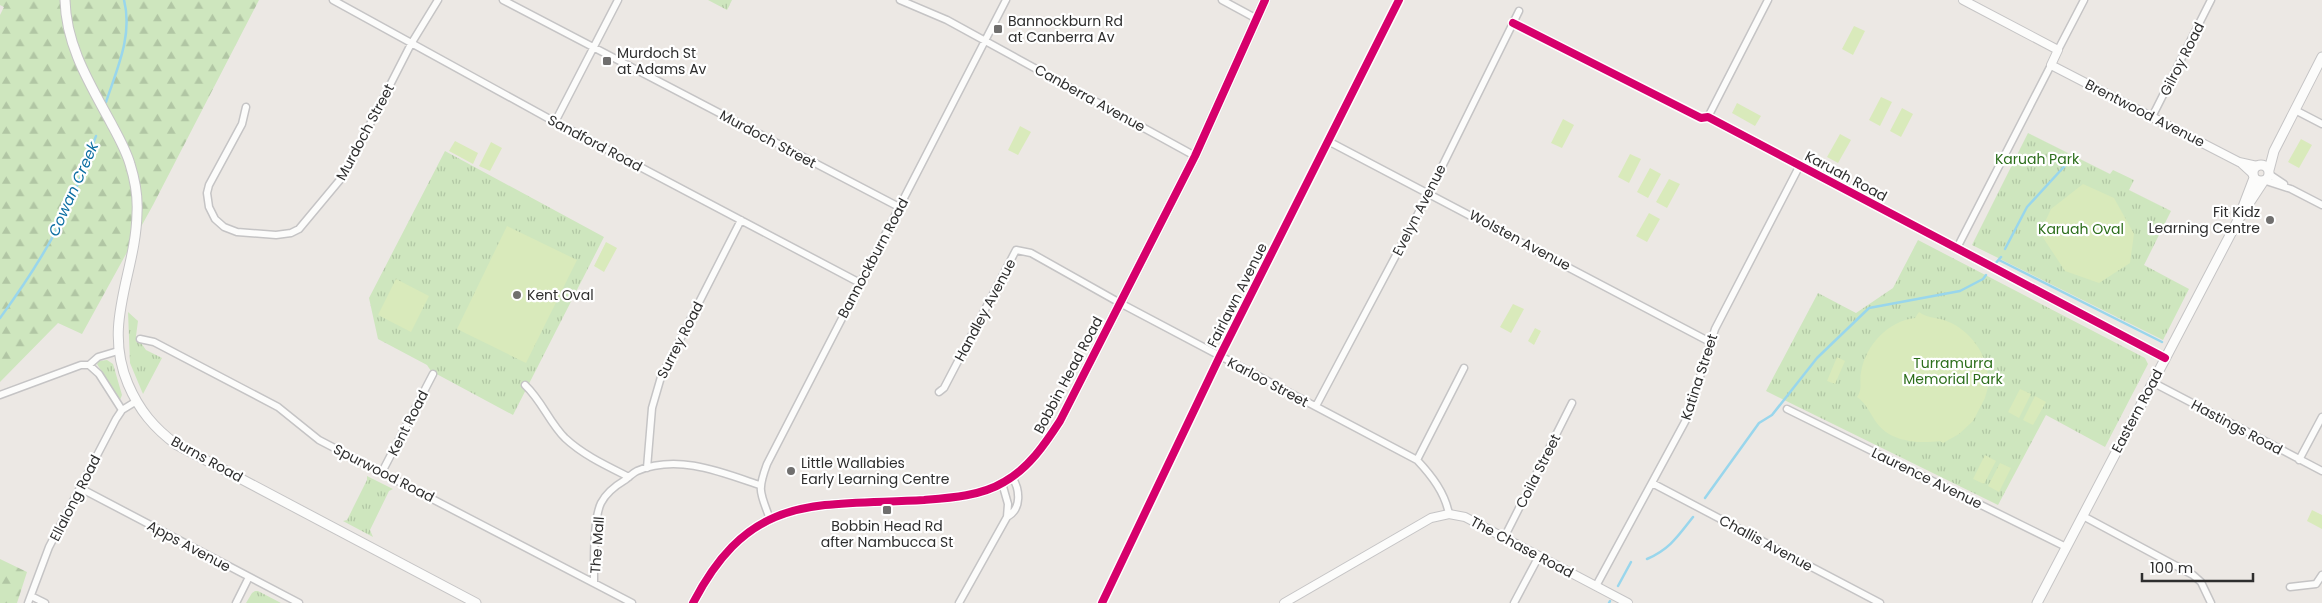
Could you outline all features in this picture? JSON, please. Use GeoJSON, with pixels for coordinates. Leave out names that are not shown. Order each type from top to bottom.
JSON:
{"type":"FeatureCollection","features":[{"type":"Feature","properties":{"kind":"main road","name":"Burns Road"},"geometry":{"type":"LineString","coordinates":[[65,0],[68,29],[74,48],[83,70],[122,144],[134,180],[138,213],[135,237],[118,314],[118,351],[122,371],[135,402],[156,428],[177,445],[476,603]]}},
{"type":"Feature","properties":{"kind":"main road","name":"Bobbin Head Road"},"geometry":{"type":"LineString","coordinates":[[693,603],[721,556],[746,534],[770,519],[799,508],[819,505],[958,497],[1012,478],[1032,459],[1060,421],[1120,303],[1194,156],[1265,0]]}},
{"type":"Feature","properties":{"kind":"main road","name":"Eastern Road"},"geometry":{"type":"LineString","coordinates":[[2037,603],[2238,220],[2267,177],[2274,151],[2322,57]]}},
{"type":"Feature","properties":{"kind":"main road","name":"Eastern Road"},"geometry":{"type":"LineString","coordinates":[[2238,220],[2256,171],[2274,151]]}},
{"type":"Feature","properties":{"kind":"main road"},"geometry":{"type":"LineString","coordinates":[[2256,171],[2265,166],[2267,177]]}},
{"type":"Feature","properties":{"kind":"main road"},"geometry":{"type":"LineString","coordinates":[[2256,171],[2267,177]]}},
{"type":"Feature","properties":{"kind":"street","name":"Sandford Road"},"geometry":{"type":"LineString","coordinates":[[333,0],[555,122],[860,282]]}},
{"type":"Feature","properties":{"kind":"street","name":"Murdoch Street"},"geometry":{"type":"LineString","coordinates":[[246,107],[242,124],[209,185],[207,193],[209,207],[218,223],[231,231],[276,235],[291,233],[306,222],[344,175],[411,44],[438,0]]}},
{"type":"Feature","properties":{"kind":"street","name":"Murdoch Street"},"geometry":{"type":"LineString","coordinates":[[503,0],[899,207]]}},
{"type":"Feature","properties":{"kind":"street"},"geometry":{"type":"LineString","coordinates":[[555,122],[618,0]]}},
{"type":"Feature","properties":{"kind":"street","name":"Canberra Avenue"},"geometry":{"type":"LineString","coordinates":[[900,0],[947,20],[1194,156]]}},
{"type":"Feature","properties":{"kind":"street","name":"Bannockburn Road"},"geometry":{"type":"LineString","coordinates":[[760,484],[767,464],[1006,0]]}},
{"type":"Feature","properties":{"kind":"street"},"geometry":{"type":"LineString","coordinates":[[1222,0],[1257,19]]}},
{"type":"Feature","properties":{"kind":"street","name":"Fairlawn Avenue"},"geometry":{"type":"LineString","coordinates":[[1102,603],[1220,356],[1399,0]]}},
{"type":"Feature","properties":{"kind":"street"},"geometry":{"type":"LineString","coordinates":[[1708,117],[1768,0]]}},
{"type":"Feature","properties":{"kind":"street"},"geometry":{"type":"LineString","coordinates":[[1963,0],[2058,50]]}},
{"type":"Feature","properties":{"kind":"street"},"geometry":{"type":"LineString","coordinates":[[1957,248],[2084,0]]}},
{"type":"Feature","properties":{"kind":"street","name":"Gilroy Road"},"geometry":{"type":"LineString","coordinates":[[2152,117],[2211,0]]}},
{"type":"Feature","properties":{"kind":"street","name":"Evelyn Avenue"},"geometry":{"type":"LineString","coordinates":[[1316,406],[1429,192],[1519,11]]}},
{"type":"Feature","properties":{"kind":"street","name":"Karuah Road"},"geometry":{"type":"LineString","coordinates":[[1513,23],[1700,118],[1708,117],[2165,358]]}},
{"type":"Feature","properties":{"kind":"street","name":"Brentwood Avenue"},"geometry":{"type":"LineString","coordinates":[[2051,65],[2256,171]]}},
{"type":"Feature","properties":{"kind":"street"},"geometry":{"type":"LineString","coordinates":[[2295,110],[2322,124]]}},
{"type":"Feature","properties":{"kind":"street","name":"Wolsten Avenue"},"geometry":{"type":"LineString","coordinates":[[1328,140],[1710,342]]}},
{"type":"Feature","properties":{"kind":"street","name":"Katina Street"},"geometry":{"type":"LineString","coordinates":[[1596,586],[1687,418],[1710,342],[1800,166]]}},
{"type":"Feature","properties":{"kind":"street"},"geometry":{"type":"LineString","coordinates":[[2267,177],[2322,205]]}},
{"type":"Feature","properties":{"kind":"street","name":"Surrey Road"},"geometry":{"type":"LineString","coordinates":[[647,468],[652,408],[658,384],[741,220]]}},
{"type":"Feature","properties":{"kind":"street","name":"Handley Avenue"},"geometry":{"type":"LineString","coordinates":[[939,392],[944,388],[1016,250],[1031,253],[1120,303]]}},
{"type":"Feature","properties":{"kind":"street","name":"Karloo Street"},"geometry":{"type":"LineString","coordinates":[[1120,303],[1417,460]]}},
{"type":"Feature","properties":{"kind":"street","name":"Spurwood Road"},"geometry":{"type":"LineString","coordinates":[[140,340],[154,342],[278,408],[319,440],[632,603]]}},
{"type":"Feature","properties":{"kind":"street"},"geometry":{"type":"LineString","coordinates":[[0,395],[81,365],[89,365],[98,357],[118,351]]}},
{"type":"Feature","properties":{"kind":"street"},"geometry":{"type":"LineString","coordinates":[[89,365],[99,374],[122,410],[135,402]]}},
{"type":"Feature","properties":{"kind":"street"},"geometry":{"type":"LineString","coordinates":[[1284,603],[1431,518],[1449,514],[1446,499],[1428,472],[1417,460],[1464,368]]}},
{"type":"Feature","properties":{"kind":"street","name":"Kent Road"},"geometry":{"type":"LineString","coordinates":[[382,472],[433,374]]}},
{"type":"Feature","properties":{"kind":"street","name":"Hastings Road"},"geometry":{"type":"LineString","coordinates":[[2152,382],[2322,472]]}},
{"type":"Feature","properties":{"kind":"street"},"geometry":{"type":"LineString","coordinates":[[526,385],[537,396],[550,420],[566,438],[595,460],[629,477]]}},
{"type":"Feature","properties":{"kind":"street","name":"Coila Street"},"geometry":{"type":"LineString","coordinates":[[1504,538],[1572,403]]}},
{"type":"Feature","properties":{"kind":"street","name":"Laurence Avenue"},"geometry":{"type":"LineString","coordinates":[[1787,409],[2066,547]]}},
{"type":"Feature","properties":{"kind":"street","name":"Ellalong Road"},"geometry":{"type":"LineString","coordinates":[[28,603],[49,547],[122,410]]}},
{"type":"Feature","properties":{"kind":"street"},"geometry":{"type":"LineString","coordinates":[[2300,460],[2322,417]]}},
{"type":"Feature","properties":{"kind":"street","name":"The Mall"},"geometry":{"type":"LineString","coordinates":[[594,583],[597,523],[601,504],[613,488],[636,471],[676,465],[696,466],[722,470],[760,484]]}},
{"type":"Feature","properties":{"kind":"street"},"geometry":{"type":"LineString","coordinates":[[1007,517],[1012,514],[1017,504],[1019,492],[1018,485],[1012,478]]}},
{"type":"Feature","properties":{"kind":"street"},"geometry":{"type":"LineString","coordinates":[[959,603],[1007,517],[1008,504],[1002,483]]}},
{"type":"Feature","properties":{"kind":"street","name":"Challis Avenue"},"geometry":{"type":"LineString","coordinates":[[1652,483],[1880,603]]}},
{"type":"Feature","properties":{"kind":"street"},"geometry":{"type":"LineString","coordinates":[[760,484],[760,490],[770,519]]}},
{"type":"Feature","properties":{"kind":"street","name":"Apps Avenue"},"geometry":{"type":"LineString","coordinates":[[80,488],[299,603]]}},
{"type":"Feature","properties":{"kind":"street","name":"The Chase Road"},"geometry":{"type":"LineString","coordinates":[[1449,514],[1465,517],[1628,603]]}},
{"type":"Feature","properties":{"kind":"street"},"geometry":{"type":"LineString","coordinates":[[2082,516],[2193,575],[2201,582],[2211,603]]}},
{"type":"Feature","properties":{"kind":"street"},"geometry":{"type":"LineString","coordinates":[[1514,603],[1539,556]]}},
{"type":"Feature","properties":{"kind":"street"},"geometry":{"type":"LineString","coordinates":[[2290,587],[2316,584],[2322,575]]}},
{"type":"Feature","properties":{"kind":"street"},"geometry":{"type":"LineString","coordinates":[[236,603],[249,577]]}},
{"type":"Feature","properties":{"kind":"street"},"geometry":{"type":"LineString","coordinates":[[31,596],[45,603]]}},
{"type":"Feature","properties":{"kind":"green space"},"geometry":{"type":"Polygon","coordinates":[[[0,0],[259,0],[153,205],[82,334],[58,323],[0,382],[0,15],[4,7],[0,5],[0,0]]]}},
{"type":"Feature","properties":{"kind":"green space"},"geometry":{"type":"Polygon","coordinates":[[[708,0],[732,0],[727,10],[708,0]]]}},
{"type":"Feature","properties":{"kind":"green space"},"geometry":{"type":"Polygon","coordinates":[[[1854,26],[1865,31],[1853,55],[1842,49],[1854,26]]]}},
{"type":"Feature","properties":{"kind":"green space"},"geometry":{"type":"Polygon","coordinates":[[[1881,97],[1892,102],[1880,126],[1869,120],[1881,97]]]}},
{"type":"Feature","properties":{"kind":"green space"},"geometry":{"type":"Polygon","coordinates":[[[1737,103],[1761,116],[1755,126],[1732,113],[1737,103]]]}},
{"type":"Feature","properties":{"kind":"green space"},"geometry":{"type":"Polygon","coordinates":[[[1902,108],[1913,114],[1901,137],[1890,131],[1902,108]]]}},
{"type":"Feature","properties":{"kind":"green space"},"geometry":{"type":"Polygon","coordinates":[[[1563,119],[1574,125],[1562,148],[1551,143],[1563,119]]]}},
{"type":"Feature","properties":{"kind":"green space"},"geometry":{"type":"Polygon","coordinates":[[[1020,126],[1031,132],[1018,155],[1008,150],[1020,126]]]}},
{"type":"Feature","properties":{"kind":"green space","name":"Karuah Oval"},"geometry":{"type":"Polygon","coordinates":[[[2028,133],[2110,174],[2113,170],[2134,180],[2129,190],[2171,211],[2144,265],[2189,289],[2163,340],[1972,245],[2028,133]]]}},
{"type":"Feature","properties":{"kind":"green space"},"geometry":{"type":"Polygon","coordinates":[[[1840,134],[1851,140],[1838,163],[1827,157],[1840,134]]]}},
{"type":"Feature","properties":{"kind":"green space"},"geometry":{"type":"Polygon","coordinates":[[[2301,139],[2312,145],[2299,168],[2288,162],[2301,139]]]}},
{"type":"Feature","properties":{"kind":"green space"},"geometry":{"type":"Polygon","coordinates":[[[455,141],[478,153],[473,164],[449,151],[455,141]]]}},
{"type":"Feature","properties":{"kind":"green space"},"geometry":{"type":"Polygon","coordinates":[[[491,142],[502,148],[490,171],[479,166],[491,142]]]}},
{"type":"Feature","properties":{"kind":"green space"},"geometry":{"type":"Polygon","coordinates":[[[445,151],[604,237],[513,415],[431,371],[427,365],[378,339],[369,298],[445,151]]]}},
{"type":"Feature","properties":{"kind":"green space"},"geometry":{"type":"Polygon","coordinates":[[[1630,154],[1641,159],[1629,183],[1618,177],[1630,154]]]}},
{"type":"Feature","properties":{"kind":"green space"},"geometry":{"type":"Polygon","coordinates":[[[1650,168],[1661,174],[1648,198],[1637,192],[1650,168]]]}},
{"type":"Feature","properties":{"kind":"green space"},"geometry":{"type":"Polygon","coordinates":[[[1669,179],[1680,184],[1667,208],[1656,202],[1669,179]]]}},
{"type":"Feature","properties":{"kind":"green space"},"geometry":{"type":"Polygon","coordinates":[[[2083,184],[2114,198],[2134,234],[2130,263],[2099,283],[2065,271],[2040,233],[2051,209],[2083,184]]]}},
{"type":"Feature","properties":{"kind":"green space"},"geometry":{"type":"Polygon","coordinates":[[[1649,213],[1660,219],[1647,242],[1636,236],[1649,213]]]}},
{"type":"Feature","properties":{"kind":"green space","name":"Kent Oval"},"geometry":{"type":"Polygon","coordinates":[[[507,226],[577,260],[526,363],[457,329],[507,226]]]}},
{"type":"Feature","properties":{"kind":"green space","name":"Turramurra Memorial Park"},"geometry":{"type":"Polygon","coordinates":[[[1918,240],[2145,358],[2148,364],[2105,447],[2046,415],[1998,505],[1766,391],[1818,293],[1856,313],[1893,288],[1918,240]]]}},
{"type":"Feature","properties":{"kind":"green space"},"geometry":{"type":"Polygon","coordinates":[[[606,242],[617,248],[604,272],[594,266],[606,242]]]}},
{"type":"Feature","properties":{"kind":"green space"},"geometry":{"type":"Polygon","coordinates":[[[396,279],[429,296],[411,332],[378,315],[396,279]]]}},
{"type":"Feature","properties":{"kind":"green space"},"geometry":{"type":"Polygon","coordinates":[[[1513,304],[1524,309],[1511,333],[1500,327],[1513,304]]]}},
{"type":"Feature","properties":{"kind":"green space"},"geometry":{"type":"Polygon","coordinates":[[[128,312],[138,321],[136,336],[146,350],[162,358],[143,394],[130,363],[128,312]]]}},
{"type":"Feature","properties":{"kind":"green space"},"geometry":{"type":"Polygon","coordinates":[[[1919,312],[1926,316],[1949,322],[1964,331],[1981,353],[1990,380],[1985,398],[1973,421],[1959,434],[1943,443],[1940,441],[1914,442],[1889,434],[1882,429],[1857,397],[1860,391],[1860,375],[1873,344],[1887,329],[1905,320],[1915,318],[1919,312]]]}},
{"type":"Feature","properties":{"kind":"green space"},"geometry":{"type":"Polygon","coordinates":[[[1535,328],[1541,331],[1534,345],[1528,341],[1535,328]]]}},
{"type":"Feature","properties":{"kind":"green space"},"geometry":{"type":"Polygon","coordinates":[[[1837,357],[1845,361],[1835,384],[1827,381],[1837,357]]]}},
{"type":"Feature","properties":{"kind":"green space"},"geometry":{"type":"Polygon","coordinates":[[[107,360],[113,364],[122,395],[120,400],[97,364],[99,361],[107,360]]]}},
{"type":"Feature","properties":{"kind":"green space"},"geometry":{"type":"Polygon","coordinates":[[[2020,389],[2031,394],[2019,418],[2008,412],[2020,389]]]}},
{"type":"Feature","properties":{"kind":"green space"},"geometry":{"type":"Polygon","coordinates":[[[2035,396],[2046,402],[2033,425],[2023,420],[2035,396]]]}},
{"type":"Feature","properties":{"kind":"green space"},"geometry":{"type":"Polygon","coordinates":[[[1985,455],[1996,461],[1984,484],[1973,479],[1985,455]]]}},
{"type":"Feature","properties":{"kind":"green space"},"geometry":{"type":"Polygon","coordinates":[[[2000,463],[2011,468],[1999,492],[1988,486],[2000,463]]]}},
{"type":"Feature","properties":{"kind":"green space"},"geometry":{"type":"Polygon","coordinates":[[[367,476],[393,489],[389,491],[370,530],[373,537],[343,521],[347,520],[367,480],[367,476]]]}},
{"type":"Feature","properties":{"kind":"green space"},"geometry":{"type":"Polygon","coordinates":[[[2312,510],[2322,515],[2322,529],[2307,521],[2312,510]]]}},
{"type":"Feature","properties":{"kind":"green space"},"geometry":{"type":"Polygon","coordinates":[[[0,559],[27,572],[17,603],[0,603],[0,559]]]}},
{"type":"Feature","properties":{"kind":"green space"},"geometry":{"type":"Polygon","coordinates":[[[255,591],[258,591],[281,603],[246,603],[255,591]]]}},
{"type":"Feature","properties":{"kind":"waterway","name":"Cowan Creek"},"geometry":{"type":"LineString","coordinates":[[106,102],[125,39],[127,26],[124,0]]}},
{"type":"Feature","properties":{"kind":"waterway","name":"Cowan Creek"},"geometry":{"type":"LineString","coordinates":[[0,318],[52,239],[74,193],[96,136]]}},
{"type":"Feature","properties":{"kind":"waterway"},"geometry":{"type":"LineString","coordinates":[[2005,249],[2027,207],[2072,158]]}},
{"type":"Feature","properties":{"kind":"waterway"},"geometry":{"type":"LineString","coordinates":[[1995,264],[2001,257]]}},
{"type":"Feature","properties":{"kind":"waterway"},"geometry":{"type":"LineString","coordinates":[[1999,260],[2162,342]]}},
{"type":"Feature","properties":{"kind":"waterway"},"geometry":{"type":"LineString","coordinates":[[1705,498],[1759,423],[1772,415],[1817,358],[1869,308],[1960,291],[1983,279],[1986,275]]}},
{"type":"Feature","properties":{"kind":"waterway"},"geometry":{"type":"LineString","coordinates":[[1647,559],[1668,546],[1693,517]]}},
{"type":"Feature","properties":{"kind":"waterway"},"geometry":{"type":"LineString","coordinates":[[1618,586],[1631,562]]}},
{"type":"Feature","properties":{"kind":"cycle path"},"geometry":{"type":"LineString","coordinates":[[693,603],[715,567],[738,541],[763,523],[789,512],[818,506],[850,503],[924,500],[965,496],[995,487],[1029,463],[1060,421],[1195,156],[1265,0]]}},
{"type":"Feature","properties":{"kind":"cycle path"},"geometry":{"type":"LineString","coordinates":[[1102,603],[1220,356],[1399,0]]}},
{"type":"Feature","properties":{"kind":"cycle path"},"geometry":{"type":"LineString","coordinates":[[1513,23],[1701,118],[1708,117],[2165,358]]}},
{"type":"Feature","properties":{"kind":"place","name":"Bannockburn Rd at Canberra Av"},"geometry":{"type":"Point","coordinates":[998,29]}},
{"type":"Feature","properties":{"kind":"place","name":"Murdoch St at Adams Av"},"geometry":{"type":"Point","coordinates":[607,61]}},
{"type":"Feature","properties":{"kind":"place","name":"Fit Kidz Learning Centre"},"geometry":{"type":"Point","coordinates":[2270,220]}},
{"type":"Feature","properties":{"kind":"place","name":"Kent Oval"},"geometry":{"type":"Point","coordinates":[517,295]}},
{"type":"Feature","properties":{"kind":"place","name":"Little Wallabies Early Learning Centre"},"geometry":{"type":"Point","coordinates":[791,471]}},
{"type":"Feature","properties":{"kind":"place","name":"Bobbin Head Rd after Nambucca St"},"geometry":{"type":"Point","coordinates":[887,510]}},
{"type":"Feature","properties":{"kind":"park label","name":"Karuah Park"},"geometry":{"type":"Point","coordinates":[2037,159]}}]}
